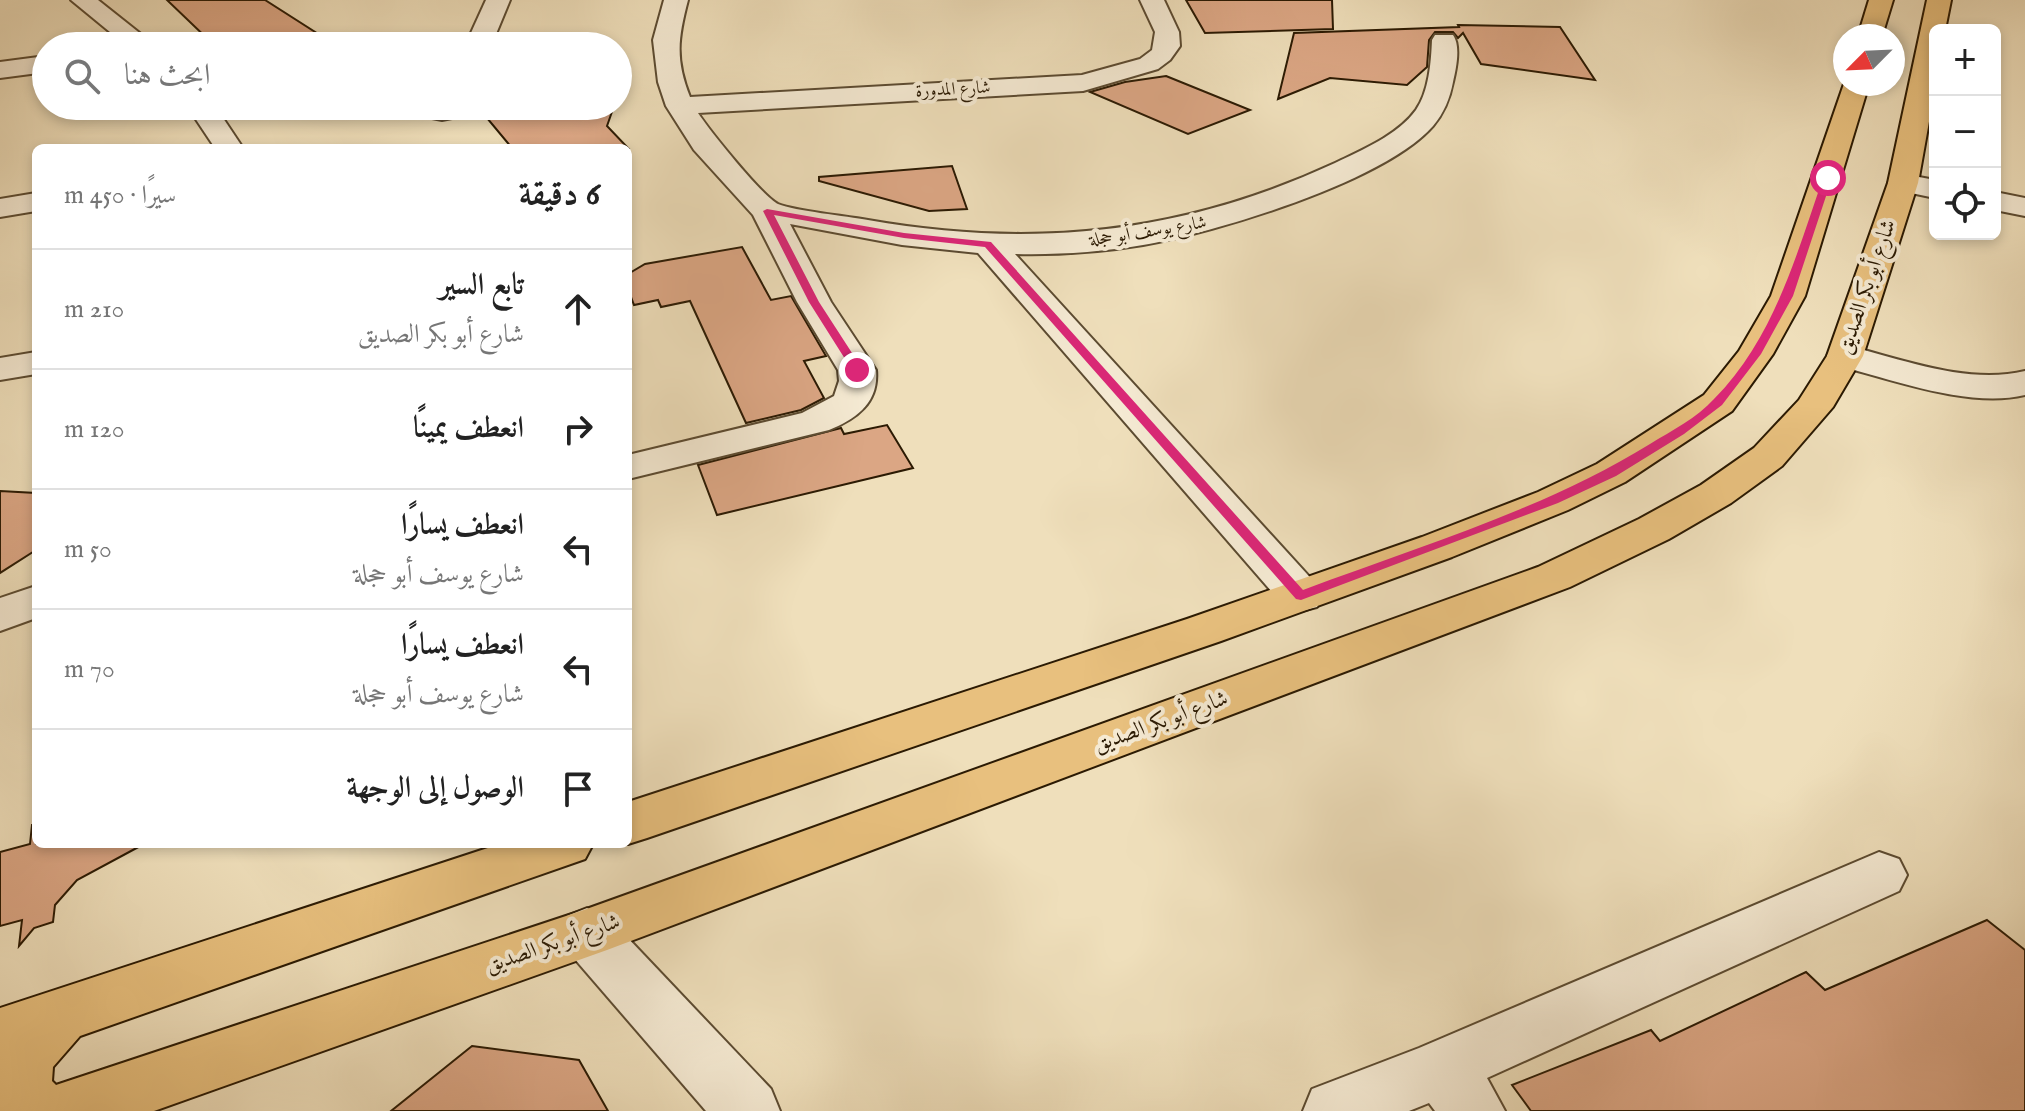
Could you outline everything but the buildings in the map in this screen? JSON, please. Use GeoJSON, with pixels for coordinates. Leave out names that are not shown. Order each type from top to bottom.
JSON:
{"type":"FeatureCollection","features":[{"type":"Feature","properties":{"kind":"main road"},"geometry":{"type":"LineString","coordinates":[[1874,24],[1881,0]]}},
{"type":"Feature","properties":{"kind":"main road","name":"شارع أبو بكر الصديق"},"geometry":{"type":"LineString","coordinates":[[68,1111],[587,933],[1554,577],[1654,529],[1716,494],[1768,457],[1814,407],[1845,356],[1919,186],[1939,0]]}},
{"type":"Feature","properties":{"kind":"main road"},"geometry":{"type":"LineString","coordinates":[[632,822],[1301,596],[1553,501],[1611,473],[1718,403],[1755,354],[1788,296],[1852,96]]}},
{"type":"Feature","properties":{"kind":"main road"},"geometry":{"type":"LineString","coordinates":[[0,1036],[554,848]]}},
{"type":"Feature","properties":{"kind":"main road"},"geometry":{"type":"LineString","coordinates":[[38,1111],[23,1103],[15,1088],[17,1068],[26,1048],[66,1012]]}},
{"type":"Feature","properties":{"kind":"street"},"geometry":{"type":"LineString","coordinates":[[83,0],[125,32]]}},
{"type":"Feature","properties":{"kind":"street"},"geometry":{"type":"LineString","coordinates":[[484,32],[498,0]]}},
{"type":"Feature","properties":{"kind":"street"},"geometry":{"type":"LineString","coordinates":[[632,466],[815,422],[843,410],[857,390],[857,370],[814,302],[767,211],[704,144],[680,106],[671,82],[665,40],[676,0]]}},
{"type":"Feature","properties":{"kind":"street","name":"شارع المدورة"},"geometry":{"type":"LineString","coordinates":[[680,106],[1083,83],[1149,64],[1161,55],[1167,46],[1167,32],[1152,0]]}},
{"type":"Feature","properties":{"kind":"street","name":"شارع يوسف أبو حجلة"},"geometry":{"type":"LineString","coordinates":[[767,211],[904,236],[988,244],[1079,243],[1155,234],[1216,221],[1302,189],[1384,148],[1411,130],[1429,112],[1444,59],[1444,40]]}},
{"type":"Feature","properties":{"kind":"street"},"geometry":{"type":"LineString","coordinates":[[0,70],[32,66]]}},
{"type":"Feature","properties":{"kind":"street"},"geometry":{"type":"LineString","coordinates":[[210,120],[226,144]]}},
{"type":"Feature","properties":{"kind":"street"},"geometry":{"type":"LineString","coordinates":[[2001,202],[2025,207]]}},
{"type":"Feature","properties":{"kind":"street"},"geometry":{"type":"LineString","coordinates":[[0,208],[32,203]]}},
{"type":"Feature","properties":{"kind":"street"},"geometry":{"type":"LineString","coordinates":[[988,244],[1301,596]]}},
{"type":"Feature","properties":{"kind":"street"},"geometry":{"type":"LineString","coordinates":[[1845,356],[1960,384],[1999,388],[2019,387],[2025,382]]}},
{"type":"Feature","properties":{"kind":"street"},"geometry":{"type":"LineString","coordinates":[[0,369],[32,364]]}},
{"type":"Feature","properties":{"kind":"street"},"geometry":{"type":"LineString","coordinates":[[0,615],[32,603]]}},
{"type":"Feature","properties":{"kind":"street"},"geometry":{"type":"LineString","coordinates":[[1335,1111],[1457,1089],[1879,875]]}},
{"type":"Feature","properties":{"kind":"street"},"geometry":{"type":"LineString","coordinates":[[587,933],[748,1111]]}},
{"type":"Feature","properties":{"kind":"route"},"geometry":{"type":"LineString","coordinates":[[857,370],[814,302],[767,211],[904,236],[988,244],[1301,596],[1553,501],[1611,473],[1718,403],[1755,354],[1788,296],[1828,178]]}}]}
